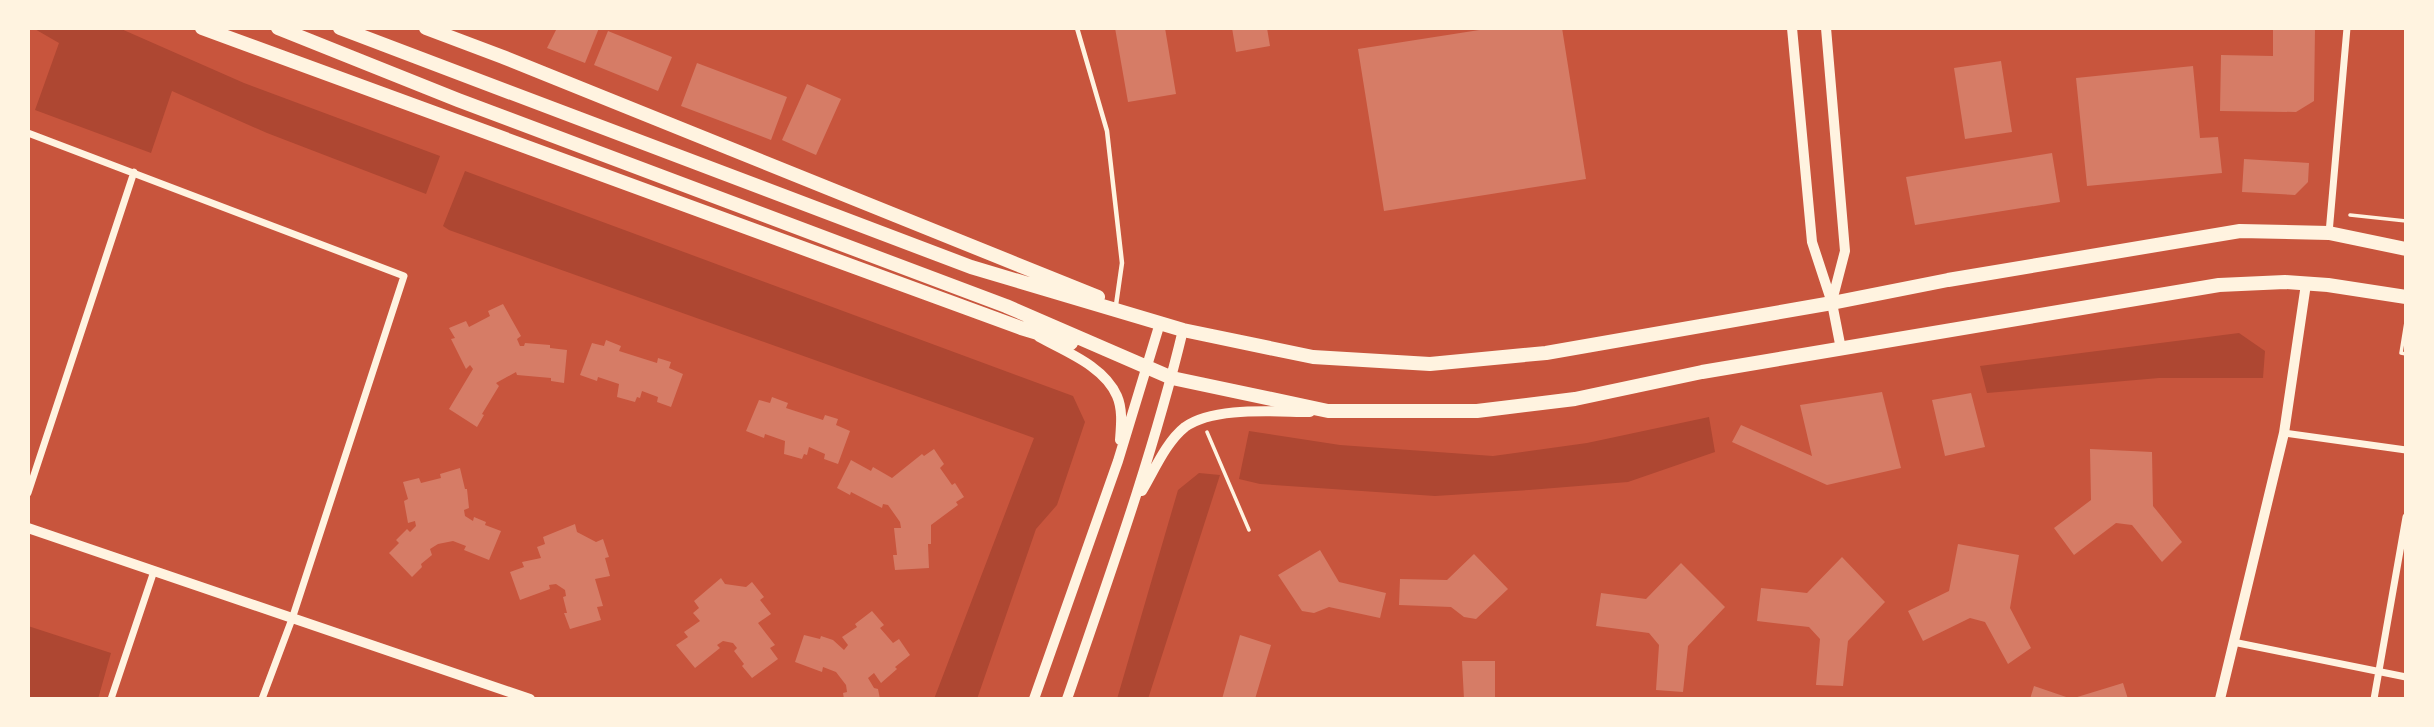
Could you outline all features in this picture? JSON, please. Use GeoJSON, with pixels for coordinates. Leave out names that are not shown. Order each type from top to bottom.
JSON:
{"type":"FeatureCollection","features":[{"type":"Feature","properties":{"kind":"main road"},"geometry":{"type":"LineString","coordinates":[[202,28],[1021,328],[1140,365]]}},
{"type":"Feature","properties":{"kind":"main road"},"geometry":{"type":"LineString","coordinates":[[278,28],[458,100],[1006,306],[1171,378],[1328,411],[1477,411],[1563,401],[1702,372],[2219,285],[2285,282],[2406,297]]}},
{"type":"Feature","properties":{"kind":"main road"},"geometry":{"type":"LineString","coordinates":[[340,28],[971,267],[1183,330],[1313,358],[1430,364],[1546,353],[1948,280],[2240,231],[2329,233],[2406,249]]}},
{"type":"Feature","properties":{"kind":"main road"},"geometry":{"type":"LineString","coordinates":[[426,28],[1160,323]]}},
{"type":"Feature","properties":{"kind":"street"},"geometry":{"type":"LineString","coordinates":[[1792,28],[1812,242],[1832,303],[1841,349]]}},
{"type":"Feature","properties":{"kind":"street"},"geometry":{"type":"LineString","coordinates":[[1826,28],[1845,251],[1832,303]]}},
{"type":"Feature","properties":{"kind":"street"},"geometry":{"type":"LineString","coordinates":[[2329,233],[2347,28]]}},
{"type":"Feature","properties":{"kind":"street"},"geometry":{"type":"LineString","coordinates":[[28,133],[404,276],[292,619],[262,699]]}},
{"type":"Feature","properties":{"kind":"street"},"geometry":{"type":"LineString","coordinates":[[28,493],[134,172]]}},
{"type":"Feature","properties":{"kind":"street"},"geometry":{"type":"LineString","coordinates":[[2220,699],[2284,433],[2306,284]]}},
{"type":"Feature","properties":{"kind":"street"},"geometry":{"type":"LineString","coordinates":[[1034,699],[1118,461],[1140,365],[1160,323]]}},
{"type":"Feature","properties":{"kind":"street"},"geometry":{"type":"LineString","coordinates":[[1021,328],[1084,362],[1107,379],[1118,398],[1121,418],[1118,461]]}},
{"type":"Feature","properties":{"kind":"street"},"geometry":{"type":"LineString","coordinates":[[1067,699],[1133,505],[1183,330]]}},
{"type":"Feature","properties":{"kind":"street"},"geometry":{"type":"LineString","coordinates":[[1133,505],[1175,438],[1185,427],[1201,418],[1247,413],[1328,411]]}},
{"type":"Feature","properties":{"kind":"street"},"geometry":{"type":"LineString","coordinates":[[2284,433],[2406,450]]}},
{"type":"Feature","properties":{"kind":"street"},"geometry":{"type":"LineString","coordinates":[[2374,699],[2406,517]]}},
{"type":"Feature","properties":{"kind":"street"},"geometry":{"type":"LineString","coordinates":[[28,528],[530,699]]}},
{"type":"Feature","properties":{"kind":"street"},"geometry":{"type":"LineString","coordinates":[[111,699],[154,571]]}},
{"type":"Feature","properties":{"kind":"street"},"geometry":{"type":"LineString","coordinates":[[2233,642],[2406,677]]}},
{"type":"Feature","properties":{"kind":"lane"},"geometry":{"type":"LineString","coordinates":[[1077,28],[1107,131],[1122,263],[1116,305]]}},
{"type":"Feature","properties":{"kind":"path"},"geometry":{"type":"LineString","coordinates":[[2350,215],[2406,221]]}},
{"type":"Feature","properties":{"kind":"path"},"geometry":{"type":"LineString","coordinates":[[2406,322],[2402,353],[2406,354]]}},
{"type":"Feature","properties":{"kind":"path"},"geometry":{"type":"LineString","coordinates":[[1201,418],[1249,530]]}},
{"type":"Feature","properties":{"kind":"shaded area"},"geometry":{"type":"Polygon","coordinates":[[[33,28],[119,28],[244,83],[440,156],[426,194],[267,133],[172,91],[151,153],[35,110],[59,43],[33,28]]]}},
{"type":"Feature","properties":{"kind":"shaded area"},"geometry":{"type":"Polygon","coordinates":[[[465,171],[1073,396],[1085,422],[1057,505],[1036,529],[977,699],[934,699],[1034,438],[449,230],[443,226],[465,171]]]}},
{"type":"Feature","properties":{"kind":"shaded area"},"geometry":{"type":"Polygon","coordinates":[[[2239,333],[2265,351],[2263,378],[2159,378],[1987,393],[1980,366],[2239,333]]]}},
{"type":"Feature","properties":{"kind":"shaded area"},"geometry":{"type":"Polygon","coordinates":[[[1709,417],[1715,452],[1628,482],[1435,496],[1260,484],[1239,479],[1249,431],[1340,445],[1493,456],[1587,443],[1709,417]]]}},
{"type":"Feature","properties":{"kind":"shaded area"},"geometry":{"type":"Polygon","coordinates":[[[1199,473],[1220,475],[1148,699],[1117,699],[1178,490],[1199,473]]]}},
{"type":"Feature","properties":{"kind":"shaded area"},"geometry":{"type":"Polygon","coordinates":[[[28,626],[111,653],[98,699],[28,699],[28,626]]]}},
{"type":"Feature","properties":{"kind":"building"},"geometry":{"type":"Polygon","coordinates":[[[557,28],[599,28],[585,63],[547,48],[557,28]]]}},
{"type":"Feature","properties":{"kind":"building"},"geometry":{"type":"Polygon","coordinates":[[[1115,28],[1165,28],[1176,94],[1128,102],[1115,28]]]}},
{"type":"Feature","properties":{"kind":"building"},"geometry":{"type":"Polygon","coordinates":[[[1232,28],[1267,28],[1270,46],[1236,52],[1232,28]]]}},
{"type":"Feature","properties":{"kind":"building"},"geometry":{"type":"Polygon","coordinates":[[[1492,28],[1562,28],[1586,179],[1384,211],[1358,49],[1492,28]]]}},
{"type":"Feature","properties":{"kind":"building"},"geometry":{"type":"Polygon","coordinates":[[[2273,28],[2315,29],[2314,101],[2296,112],[2220,111],[2221,55],[2273,56],[2273,28]]]}},
{"type":"Feature","properties":{"kind":"building"},"geometry":{"type":"Polygon","coordinates":[[[608,31],[672,57],[658,91],[594,65],[608,31]]]}},
{"type":"Feature","properties":{"kind":"building"},"geometry":{"type":"Polygon","coordinates":[[[2001,61],[2012,132],[1965,139],[1954,68],[2001,61]]]}},
{"type":"Feature","properties":{"kind":"building"},"geometry":{"type":"Polygon","coordinates":[[[697,63],[787,97],[771,140],[681,106],[697,63]]]}},
{"type":"Feature","properties":{"kind":"building"},"geometry":{"type":"Polygon","coordinates":[[[2193,66],[2200,138],[2218,137],[2222,173],[2087,186],[2076,78],[2193,66]]]}},
{"type":"Feature","properties":{"kind":"building"},"geometry":{"type":"Polygon","coordinates":[[[807,84],[841,99],[816,155],[782,140],[807,84]]]}},
{"type":"Feature","properties":{"kind":"building"},"geometry":{"type":"Polygon","coordinates":[[[2052,153],[2060,202],[1915,225],[1906,177],[2052,153]]]}},
{"type":"Feature","properties":{"kind":"building"},"geometry":{"type":"Polygon","coordinates":[[[2244,159],[2309,163],[2308,182],[2295,195],[2242,192],[2244,159]]]}},
{"type":"Feature","properties":{"kind":"building"},"geometry":{"type":"Polygon","coordinates":[[[503,304],[521,336],[517,339],[520,346],[525,343],[550,345],[550,348],[567,350],[564,383],[551,381],[551,378],[517,375],[516,372],[496,383],[499,386],[477,427],[449,409],[473,369],[470,365],[466,369],[451,339],[455,338],[449,328],[466,321],[469,327],[490,316],[488,311],[503,304]]]}},
{"type":"Feature","properties":{"kind":"building"},"geometry":{"type":"Polygon","coordinates":[[[606,340],[621,346],[619,351],[657,363],[658,358],[671,362],[669,368],[683,374],[671,407],[657,402],[658,397],[642,391],[635,402],[617,397],[619,384],[580,375],[592,343],[604,346],[606,340]]]}},
{"type":"Feature","properties":{"kind":"building"},"geometry":{"type":"Polygon","coordinates":[[[1882,392],[1901,468],[1827,485],[1732,442],[1741,425],[1812,456],[1800,405],[1882,392]]]}},
{"type":"Feature","properties":{"kind":"building"},"geometry":{"type":"Polygon","coordinates":[[[1971,393],[1985,447],[1945,456],[1932,400],[1971,393]]]}},
{"type":"Feature","properties":{"kind":"building"},"geometry":{"type":"Polygon","coordinates":[[[772,397],[788,403],[786,408],[823,420],[825,415],[838,419],[836,425],[850,431],[838,464],[824,459],[825,454],[809,447],[807,455],[804,454],[802,459],[784,454],[785,441],[765,434],[764,438],[746,431],[759,400],[770,403],[772,397]]]}},
{"type":"Feature","properties":{"kind":"building"},"geometry":{"type":"Polygon","coordinates":[[[934,449],[944,464],[940,468],[964,497],[956,502],[958,505],[931,525],[931,544],[928,544],[929,568],[895,570],[893,555],[897,555],[894,528],[901,528],[888,505],[883,504],[882,508],[837,488],[851,460],[871,471],[873,467],[892,478],[922,454],[924,456],[934,449]]]}},
{"type":"Feature","properties":{"kind":"building"},"geometry":{"type":"Polygon","coordinates":[[[2090,449],[2152,452],[2153,506],[2182,542],[2162,562],[2132,525],[2116,523],[2074,555],[2054,528],[2091,500],[2090,449]]]}},
{"type":"Feature","properties":{"kind":"building"},"geometry":{"type":"Polygon","coordinates":[[[460,468],[467,489],[469,508],[464,510],[465,516],[473,521],[474,517],[486,522],[485,525],[501,531],[489,560],[464,550],[466,546],[453,541],[438,544],[430,549],[432,555],[412,577],[389,553],[399,543],[396,540],[407,529],[410,532],[416,526],[415,521],[408,523],[404,501],[408,499],[403,482],[419,478],[421,483],[441,478],[440,474],[460,468]]]}},
{"type":"Feature","properties":{"kind":"building"},"geometry":{"type":"Polygon","coordinates":[[[575,524],[577,532],[596,542],[603,539],[609,557],[605,558],[610,576],[595,579],[603,606],[597,607],[601,620],[570,629],[564,613],[567,613],[563,597],[566,596],[565,590],[556,584],[549,585],[550,589],[520,600],[510,572],[524,567],[522,562],[541,558],[537,547],[545,544],[543,537],[575,524]]]}},
{"type":"Feature","properties":{"kind":"building"},"geometry":{"type":"Polygon","coordinates":[[[1958,544],[2019,555],[2010,608],[2031,648],[2008,664],[1985,622],[1970,618],[1923,641],[1908,611],[1949,591],[1958,544]]]}},
{"type":"Feature","properties":{"kind":"building"},"geometry":{"type":"Polygon","coordinates":[[[1320,550],[1339,582],[1386,593],[1380,618],[1329,607],[1314,613],[1302,611],[1278,575],[1320,550]]]}},
{"type":"Feature","properties":{"kind":"building"},"geometry":{"type":"Polygon","coordinates":[[[1474,554],[1508,589],[1476,619],[1464,617],[1451,607],[1399,605],[1400,579],[1447,580],[1474,554]]]}},
{"type":"Feature","properties":{"kind":"building"},"geometry":{"type":"Polygon","coordinates":[[[1842,557],[1885,602],[1848,641],[1843,686],[1816,685],[1820,639],[1809,627],[1757,621],[1761,588],[1807,593],[1842,557]]]}},
{"type":"Feature","properties":{"kind":"building"},"geometry":{"type":"Polygon","coordinates":[[[1681,563],[1725,607],[1688,646],[1683,692],[1656,690],[1659,645],[1649,633],[1596,626],[1601,593],[1646,599],[1681,563]]]}},
{"type":"Feature","properties":{"kind":"building"},"geometry":{"type":"Polygon","coordinates":[[[721,578],[725,584],[746,587],[752,582],[764,597],[760,600],[771,614],[758,623],[775,645],[770,648],[778,659],[752,678],[742,666],[744,664],[734,651],[737,648],[733,643],[723,641],[717,645],[720,648],[695,668],[676,645],[688,637],[684,632],[700,621],[693,613],[699,608],[694,601],[721,578]]]}},
{"type":"Feature","properties":{"kind":"building"},"geometry":{"type":"Polygon","coordinates":[[[872,611],[884,625],[880,628],[893,643],[899,639],[910,655],[881,683],[874,673],[868,678],[874,688],[878,689],[880,699],[844,699],[846,685],[836,672],[823,667],[822,672],[795,662],[804,635],[833,640],[844,650],[848,645],[842,637],[857,627],[855,624],[872,611]]]}},
{"type":"Feature","properties":{"kind":"building"},"geometry":{"type":"Polygon","coordinates":[[[1240,635],[1271,645],[1255,699],[1222,699],[1240,635]]]}},
{"type":"Feature","properties":{"kind":"building"},"geometry":{"type":"Polygon","coordinates":[[[1462,661],[1495,661],[1495,699],[1464,699],[1462,661]]]}},
{"type":"Feature","properties":{"kind":"building"},"geometry":{"type":"Polygon","coordinates":[[[2123,683],[2128,699],[2074,699],[2074,698],[2123,683]]]}},
{"type":"Feature","properties":{"kind":"building"},"geometry":{"type":"Polygon","coordinates":[[[2034,686],[2072,699],[2030,699],[2034,686]]]}}]}
